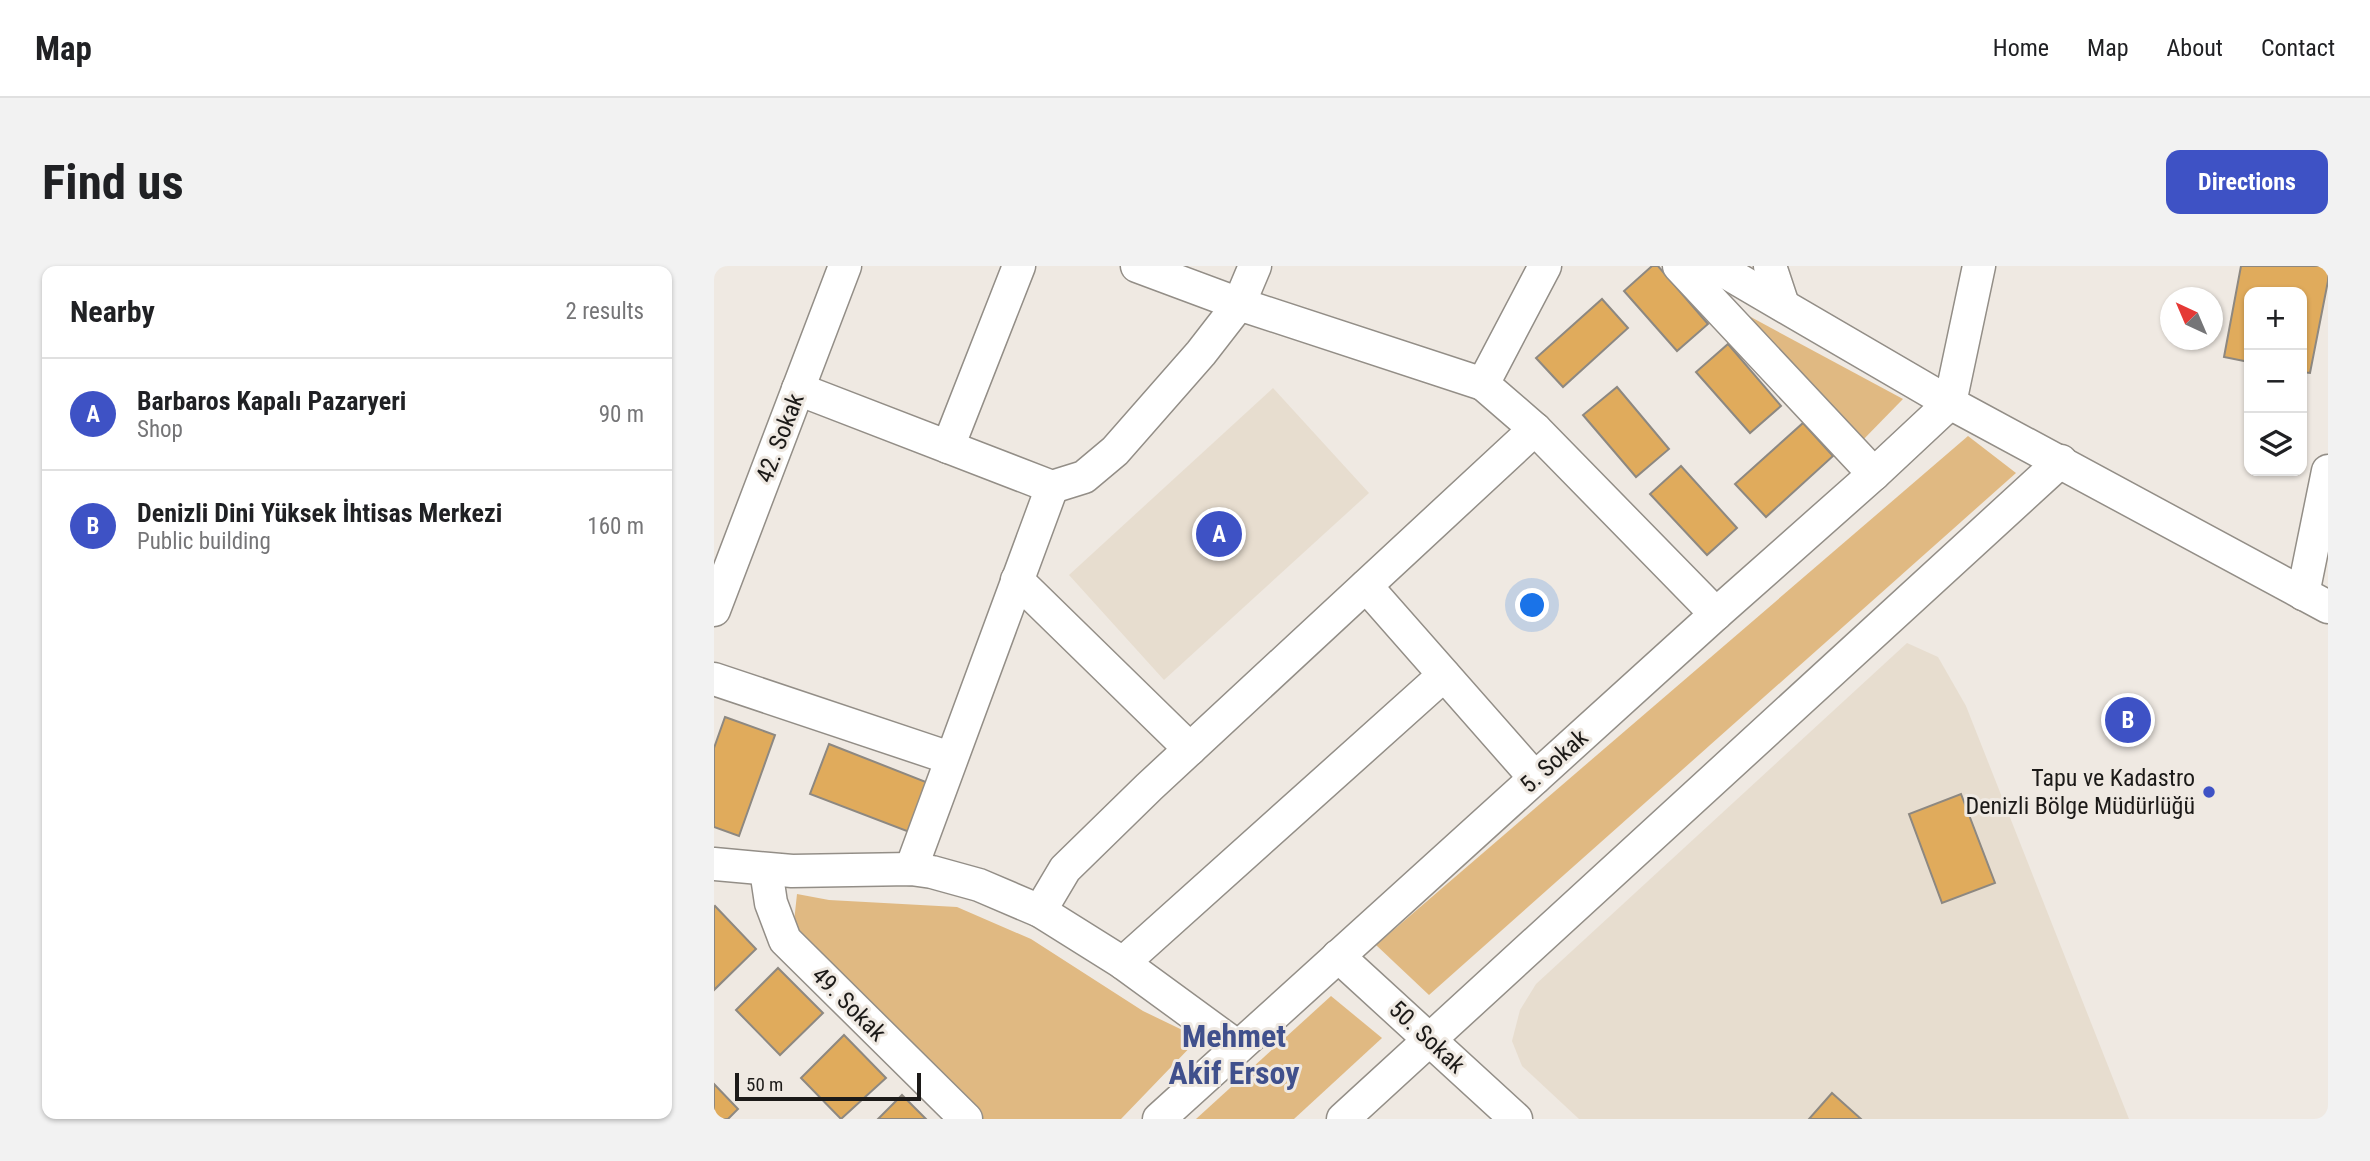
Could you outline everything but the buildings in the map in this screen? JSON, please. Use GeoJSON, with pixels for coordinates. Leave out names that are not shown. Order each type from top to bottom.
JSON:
{"type":"FeatureCollection","features":[{"type":"Feature","properties":{"kind":"street","name":"42. Sokak"},"geometry":{"type":"LineString","coordinates":[[714,610],[724,555],[798,390],[845,266]]}},
{"type":"Feature","properties":{"kind":"street"},"geometry":{"type":"LineString","coordinates":[[948,447],[1019,266]]}},
{"type":"Feature","properties":{"kind":"street"},"geometry":{"type":"LineString","coordinates":[[1138,266],[1239,303],[1483,384],[1535,429],[1716,614]]}},
{"type":"Feature","properties":{"kind":"street"},"geometry":{"type":"LineString","coordinates":[[798,390],[1052,487],[1084,477],[1115,451],[1201,353],[1239,303],[1255,266]]}},
{"type":"Feature","properties":{"kind":"street"},"geometry":{"type":"LineString","coordinates":[[1483,384],[1545,266]]}},
{"type":"Feature","properties":{"kind":"street"},"geometry":{"type":"LineString","coordinates":[[1679,266],[1874,474]]}},
{"type":"Feature","properties":{"kind":"street"},"geometry":{"type":"LineString","coordinates":[[1715,266],[1950,403],[2316,601],[2328,471]]}},
{"type":"Feature","properties":{"kind":"street"},"geometry":{"type":"LineString","coordinates":[[1770,266],[1783,305]]}},
{"type":"Feature","properties":{"kind":"street"},"geometry":{"type":"LineString","coordinates":[[1950,403],[1979,266]]}},
{"type":"Feature","properties":{"kind":"street","name":"5. Sokak"},"geometry":{"type":"LineString","coordinates":[[1159,1119],[1950,403]]}},
{"type":"Feature","properties":{"kind":"street"},"geometry":{"type":"LineString","coordinates":[[1040,911],[1065,869],[1190,749],[1535,429]]}},
{"type":"Feature","properties":{"kind":"street"},"geometry":{"type":"LineString","coordinates":[[1343,1119],[2060,461]]}},
{"type":"Feature","properties":{"kind":"street"},"geometry":{"type":"LineString","coordinates":[[911,869],[1052,487]]}},
{"type":"Feature","properties":{"kind":"street"},"geometry":{"type":"LineString","coordinates":[[1017,580],[1190,749]]}},
{"type":"Feature","properties":{"kind":"street"},"geometry":{"type":"LineString","coordinates":[[1366,586],[1535,778]]}},
{"type":"Feature","properties":{"kind":"street"},"geometry":{"type":"LineString","coordinates":[[1123,963],[1444,675]]}},
{"type":"Feature","properties":{"kind":"street"},"geometry":{"type":"LineString","coordinates":[[714,679],[950,758]]}},
{"type":"Feature","properties":{"kind":"street"},"geometry":{"type":"LineString","coordinates":[[714,864],[792,871],[911,869],[979,885],[1040,911],[1123,963],[1238,1047]]}},
{"type":"Feature","properties":{"kind":"street","name":"49. Sokak"},"geometry":{"type":"LineString","coordinates":[[766,870],[771,903],[785,940],[966,1119]]}},
{"type":"Feature","properties":{"kind":"street","name":"50. Sokak"},"geometry":{"type":"LineString","coordinates":[[1338,956],[1516,1119]]}},
{"type":"Feature","properties":{"kind":"shaded area"},"geometry":{"type":"Polygon","coordinates":[[[1723,302],[1903,399],[1859,444],[1723,302]]]}},
{"type":"Feature","properties":{"kind":"shaded area"},"geometry":{"type":"Polygon","coordinates":[[[1273,388],[1369,493],[1164,680],[1069,575],[1273,388]]]}},
{"type":"Feature","properties":{"kind":"shaded area"},"geometry":{"type":"Polygon","coordinates":[[[1968,436],[2016,473],[1429,995],[1376,945],[1968,436]]]}},
{"type":"Feature","properties":{"kind":"shaded area"},"geometry":{"type":"Polygon","coordinates":[[[1907,643],[1938,657],[1966,706],[2129,1119],[1579,1119],[1522,1066],[1512,1041],[1520,1010],[1536,984],[1907,643]]]}},
{"type":"Feature","properties":{"kind":"shaded area"},"geometry":{"type":"Polygon","coordinates":[[[797,894],[829,900],[957,907],[1031,939],[1143,1011],[1199,1038],[1121,1119],[974,1119],[793,931],[797,894]]]}},
{"type":"Feature","properties":{"kind":"shaded area"},"geometry":{"type":"Polygon","coordinates":[[[1331,996],[1382,1038],[1294,1119],[1196,1119],[1331,996]]]}},
{"type":"Feature","properties":{"kind":"place","name":"Barbaros Kapalı Pazaryeri"},"geometry":{"type":"Point","coordinates":[1219,534]}},
{"type":"Feature","properties":{"kind":"place","name":"Denizli Dini Yüksek İhtisas Merkezi"},"geometry":{"type":"Point","coordinates":[2128,720]}},
{"type":"Feature","properties":{"kind":"place","name":"Tapu ve Kadastro Denizli Bölge Müdürlüğü"},"geometry":{"type":"Point","coordinates":[2209,792]}},
{"type":"Feature","properties":{"kind":"district","name":"Mehmet Akif Ersoy"},"geometry":{"type":"Point","coordinates":[1234,1054]}}]}
